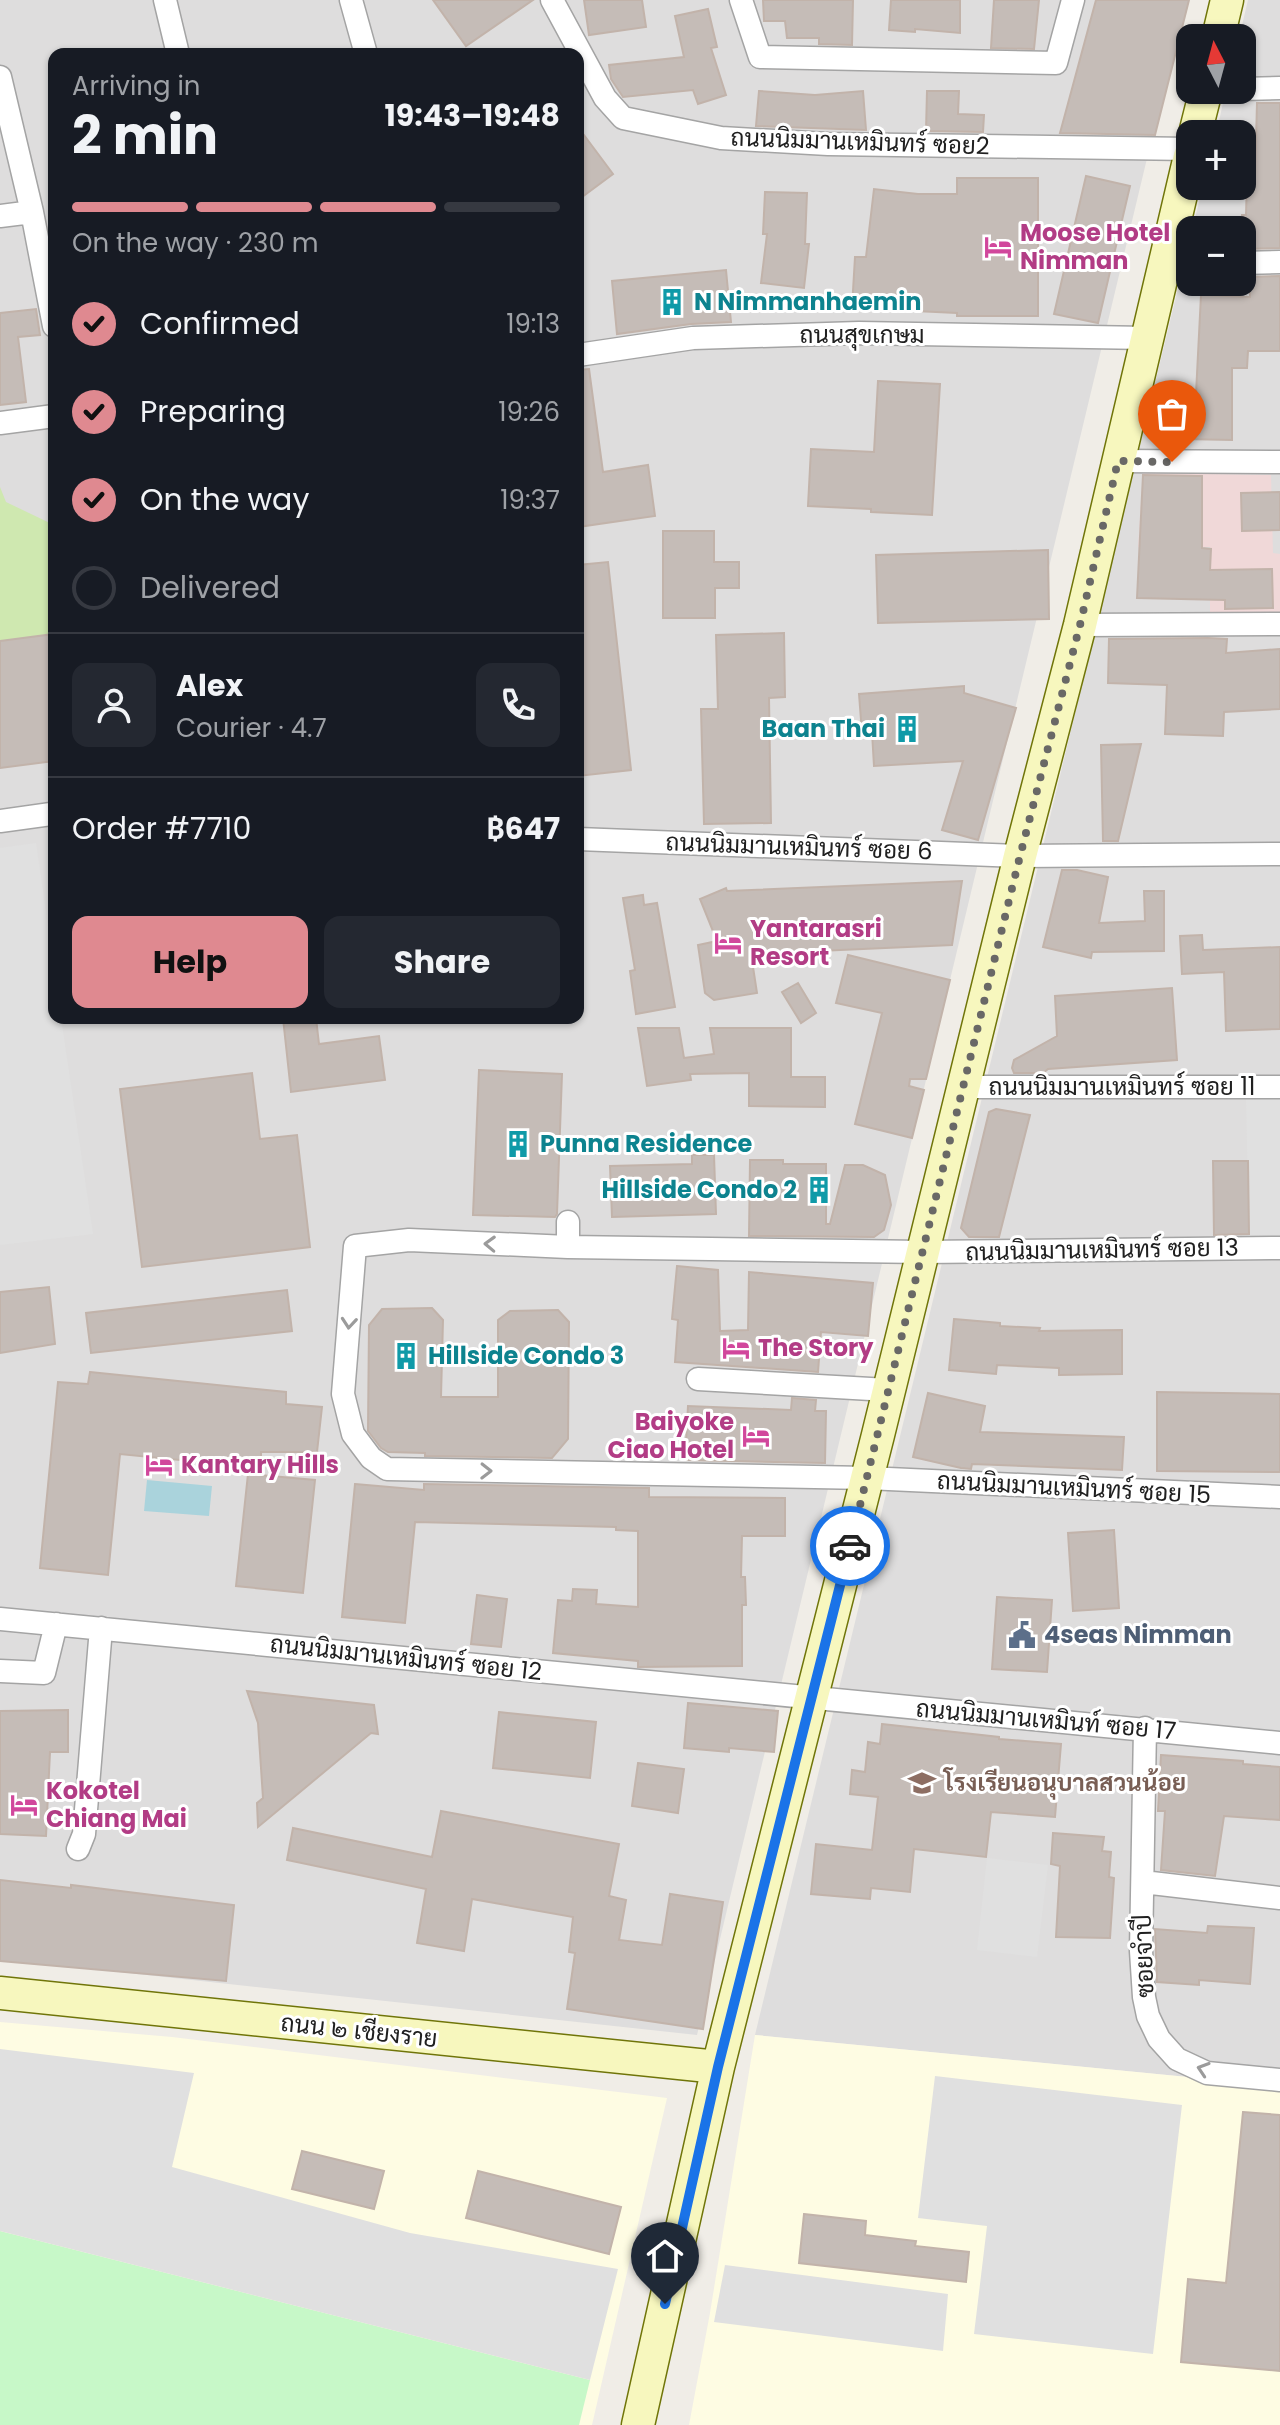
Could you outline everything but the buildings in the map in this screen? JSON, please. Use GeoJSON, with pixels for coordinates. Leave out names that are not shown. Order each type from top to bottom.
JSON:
{"type":"FeatureCollection","features":[{"type":"Feature","properties":{"kind":"main road"},"geometry":{"type":"LineString","coordinates":[[1221,24],[1227,0]]}},
{"type":"Feature","properties":{"kind":"main road"},"geometry":{"type":"LineString","coordinates":[[638,2425],[718,2067],[1080,625],[1147,338],[1176,266]]}},
{"type":"Feature","properties":{"kind":"main road","name":"ถนน ๒ เชียงราย"},"geometry":{"type":"LineString","coordinates":[[0,1993],[718,2067]]}},
{"type":"Feature","properties":{"kind":"street"},"geometry":{"type":"LineString","coordinates":[[165,0],[177,48]]}},
{"type":"Feature","properties":{"kind":"street"},"geometry":{"type":"LineString","coordinates":[[351,0],[364,48]]}},
{"type":"Feature","properties":{"kind":"street","name":"ถนนนิมมานเหมินทร์ ซอย2"},"geometry":{"type":"LineString","coordinates":[[552,0],[578,48]]}},
{"type":"Feature","properties":{"kind":"street"},"geometry":{"type":"LineString","coordinates":[[741,0],[760,57],[1056,63],[1073,0]]}},
{"type":"Feature","properties":{"kind":"street","name":"ถนนนิมมานเหมินทร์ ซอย2"},"geometry":{"type":"LineString","coordinates":[[584,59],[605,98],[623,118],[721,138],[828,144],[1176,149]]}},
{"type":"Feature","properties":{"kind":"street"},"geometry":{"type":"LineString","coordinates":[[0,77],[48,295]]}},
{"type":"Feature","properties":{"kind":"street"},"geometry":{"type":"LineString","coordinates":[[1256,89],[1280,88]]}},
{"type":"Feature","properties":{"kind":"street"},"geometry":{"type":"LineString","coordinates":[[0,216],[32,212]]}},
{"type":"Feature","properties":{"kind":"street"},"geometry":{"type":"LineString","coordinates":[[1256,263],[1280,262]]}},
{"type":"Feature","properties":{"kind":"street","name":"ถนนสุขเกษม"},"geometry":{"type":"LineString","coordinates":[[584,354],[693,338],[844,333],[1147,338]]}},
{"type":"Feature","properties":{"kind":"street"},"geometry":{"type":"LineString","coordinates":[[0,423],[48,417]]}},
{"type":"Feature","properties":{"kind":"street"},"geometry":{"type":"LineString","coordinates":[[1118,461],[1280,462]]}},
{"type":"Feature","properties":{"kind":"street"},"geometry":{"type":"LineString","coordinates":[[1080,625],[1280,624]]}},
{"type":"Feature","properties":{"kind":"street"},"geometry":{"type":"LineString","coordinates":[[0,821],[48,814]]}},
{"type":"Feature","properties":{"kind":"street","name":"ถนนนิมมานเหมินทร์ ซอย 6"},"geometry":{"type":"LineString","coordinates":[[584,839],[1020,856],[1280,854]]}},
{"type":"Feature","properties":{"kind":"street","name":"ถนนนิมมานเหมินทร์ ซอย 11"},"geometry":{"type":"LineString","coordinates":[[964,1087],[1280,1087]]}},
{"type":"Feature","properties":{"kind":"street"},"geometry":{"type":"LineString","coordinates":[[568,1222],[568,1247]]}},
{"type":"Feature","properties":{"kind":"street","name":"ถนนนิมมานเหมินทร์ ซอย 13"},"geometry":{"type":"LineString","coordinates":[[355,1246],[409,1240],[568,1247],[923,1252],[1280,1248]]}},
{"type":"Feature","properties":{"kind":"street","name":"ถนนนิมมานเหมินทร์ ซอย 15"},"geometry":{"type":"LineString","coordinates":[[355,1246],[343,1394],[353,1434],[371,1458],[387,1469],[867,1478],[1280,1497]]}},
{"type":"Feature","properties":{"kind":"street"},"geometry":{"type":"LineString","coordinates":[[698,1379],[888,1390]]}},
{"type":"Feature","properties":{"kind":"street","name":"ถนนนิมมานเหมินทร์ ซอย 12"},"geometry":{"type":"LineString","coordinates":[[0,1619],[812,1698]]}},
{"type":"Feature","properties":{"kind":"street"},"geometry":{"type":"LineString","coordinates":[[0,1671],[44,1673],[56,1624]]}},
{"type":"Feature","properties":{"kind":"street"},"geometry":{"type":"LineString","coordinates":[[78,1849],[84,1834],[101,1628]]}},
{"type":"Feature","properties":{"kind":"street","name":"ถนนนิมมานเหมินท์ ซอย 17"},"geometry":{"type":"LineString","coordinates":[[812,1698],[1280,1743]]}},
{"type":"Feature","properties":{"kind":"street","name":"ซอยจำปี"},"geometry":{"type":"LineString","coordinates":[[1145,1728],[1141,1951],[1148,2016],[1159,2039],[1177,2059],[1207,2073],[1280,2080]]}},
{"type":"Feature","properties":{"kind":"street"},"geometry":{"type":"LineString","coordinates":[[1143,1882],[1280,1898]]}},
{"type":"Feature","properties":{"kind":"shaded area"},"geometry":{"type":"Polygon","coordinates":[[[0,0],[1185,0],[1179,24],[1176,24],[1176,38],[697,2035],[0,1959],[0,0]]]}},
{"type":"Feature","properties":{"kind":"shaded area"},"geometry":{"type":"Polygon","coordinates":[[[1248,0],[1280,0],[1280,2086],[755,2035],[1176,296],[1256,296],[1256,216],[1196,216],[1200,200],[1256,200],[1256,120],[1219,120],[1223,104],[1256,104],[1256,24],[1242,24],[1248,0]]]}},
{"type":"Feature","properties":{"kind":"shaded area"},"geometry":{"type":"Polygon","coordinates":[[[1143,473],[1271,475],[1273,553],[1280,554],[1280,616],[1210,616],[1210,547],[1138,547],[1143,473]]]}},
{"type":"Feature","properties":{"kind":"shaded area"},"geometry":{"type":"Polygon","coordinates":[[[36,843],[48,926],[48,1024],[62,1024],[93,1234],[0,1245],[0,848],[36,843]]]}},
{"type":"Feature","properties":{"kind":"shaded area"},"geometry":{"type":"Polygon","coordinates":[[[1280,1096],[1280,1237],[1249,1238],[1246,1097],[1280,1096]]]}},
{"type":"Feature","properties":{"kind":"shaded area"},"geometry":{"type":"Polygon","coordinates":[[[987,1858],[1048,1865],[1037,1957],[977,1950],[987,1858]]]}},
{"type":"Feature","properties":{"kind":"shaded area"},"geometry":{"type":"Polygon","coordinates":[[[0,2022],[172,2037],[667,2098],[592,2425],[0,2425],[0,2022]]]}},
{"type":"Feature","properties":{"kind":"shaded area"},"geometry":{"type":"Polygon","coordinates":[[[755,2035],[1280,2086],[1280,2425],[689,2425],[755,2035]]]}},
{"type":"Feature","properties":{"kind":"shaded area"},"geometry":{"type":"Polygon","coordinates":[[[0,2049],[194,2073],[172,2167],[410,2233],[618,2269],[590,2380],[0,2231],[0,2049]]]}},
{"type":"Feature","properties":{"kind":"shaded area"},"geometry":{"type":"Polygon","coordinates":[[[935,2076],[1182,2105],[1153,2354],[974,2334],[987,2226],[918,2218],[935,2076]]]}},
{"type":"Feature","properties":{"kind":"shaded area"},"geometry":{"type":"Polygon","coordinates":[[[725,2265],[948,2294],[943,2351],[714,2322],[725,2265]]]}},
{"type":"Feature","properties":{"kind":"green space"},"geometry":{"type":"Polygon","coordinates":[[[0,487],[6,502],[48,522],[48,635],[0,641],[0,487]]]}},
{"type":"Feature","properties":{"kind":"green space"},"geometry":{"type":"Polygon","coordinates":[[[0,2231],[590,2380],[579,2425],[0,2425],[0,2231]]]}},
{"type":"Feature","properties":{"kind":"water"},"geometry":{"type":"Polygon","coordinates":[[[147,1480],[212,1486],[209,1516],[144,1511],[147,1480]]]}},
{"type":"Feature","properties":{"kind":"way so far"},"geometry":{"type":"LineString","coordinates":[[850,1546],[1080,625],[1118,461],[1172,462]]}},
{"type":"Feature","properties":{"kind":"place","name":"Moose Hotel Nimman"},"geometry":{"type":"Point","coordinates":[998,247]}},
{"type":"Feature","properties":{"kind":"place","name":"N Nimmanhaemin"},"geometry":{"type":"Point","coordinates":[672,302]}},
{"type":"Feature","properties":{"kind":"place","name":"Baan Thai"},"geometry":{"type":"Point","coordinates":[907,729]}},
{"type":"Feature","properties":{"kind":"place","name":"Yantarasri Resort"},"geometry":{"type":"Point","coordinates":[728,943]}},
{"type":"Feature","properties":{"kind":"place","name":"Punna Residence"},"geometry":{"type":"Point","coordinates":[518,1144]}},
{"type":"Feature","properties":{"kind":"place","name":"Hillside Condo 2"},"geometry":{"type":"Point","coordinates":[819,1190]}},
{"type":"Feature","properties":{"kind":"place","name":"The Story"},"geometry":{"type":"Point","coordinates":[736,1348]}},
{"type":"Feature","properties":{"kind":"place","name":"Hillside Condo 3"},"geometry":{"type":"Point","coordinates":[406,1356]}},
{"type":"Feature","properties":{"kind":"place","name":"Baiyoke Ciao Hotel"},"geometry":{"type":"Point","coordinates":[756,1436]}},
{"type":"Feature","properties":{"kind":"place","name":"Kantary Hills"},"geometry":{"type":"Point","coordinates":[159,1465]}},
{"type":"Feature","properties":{"kind":"place","name":"4seas Nimman"},"geometry":{"type":"Point","coordinates":[1022,1635]}},
{"type":"Feature","properties":{"kind":"place","name":"โรงเรียนอนุบาลสวนน้อย"},"geometry":{"type":"Point","coordinates":[922,1783]}},
{"type":"Feature","properties":{"kind":"place","name":"Kokotel Chiang Mai"},"geometry":{"type":"Point","coordinates":[24,1805]}},
{"type":"Feature","properties":{"kind":"route"},"geometry":{"type":"LineString","coordinates":[[665,2304],[718,2067],[850,1546]]}}]}
